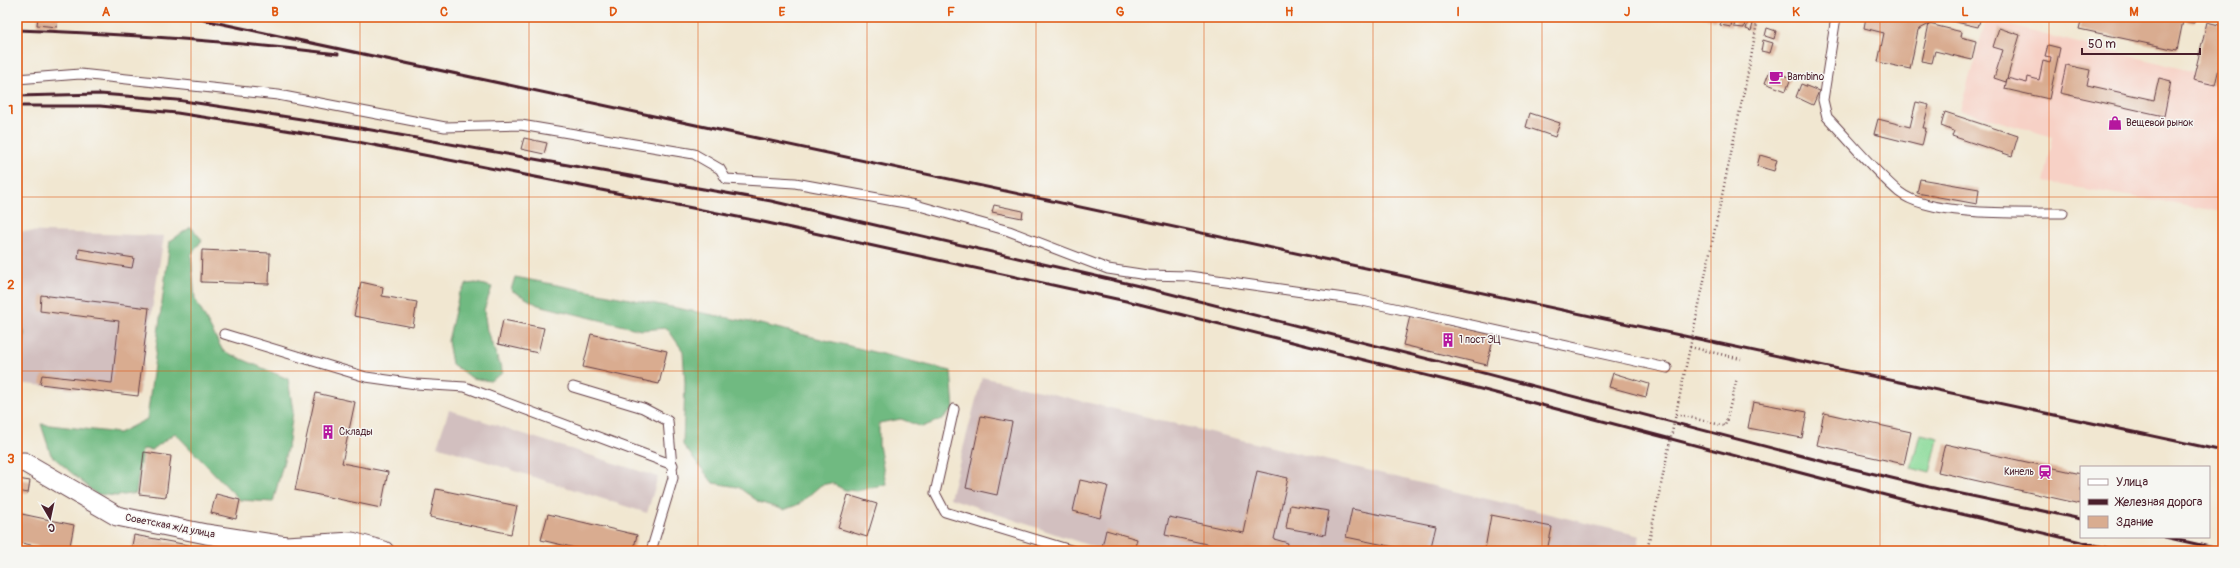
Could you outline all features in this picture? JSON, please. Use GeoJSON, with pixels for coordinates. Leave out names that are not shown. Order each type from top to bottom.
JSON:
{"type":"FeatureCollection","features":[{"type":"Feature","properties":{"kind":"street","name":"Советская ж/д улица"},"geometry":{"type":"LineString","coordinates":[[17,463],[24,462],[117,516],[206,534],[286,546],[352,542],[384,551]]}},
{"type":"Feature","properties":{"kind":"lane"},"geometry":{"type":"LineString","coordinates":[[1836,17],[1823,100],[1827,117],[1900,193],[1930,206],[1995,213],[2063,212]]}},
{"type":"Feature","properties":{"kind":"lane"},"geometry":{"type":"LineString","coordinates":[[17,79],[80,74],[278,95],[445,127],[521,125],[694,154],[720,169],[726,179],[795,183],[916,205],[1010,231],[1108,269],[1147,275],[1188,276],[1358,300],[1667,368]]}},
{"type":"Feature","properties":{"kind":"lane"},"geometry":{"type":"LineString","coordinates":[[224,334],[366,377],[416,384],[465,387],[673,466]]}},
{"type":"Feature","properties":{"kind":"lane"},"geometry":{"type":"LineString","coordinates":[[573,387],[643,408],[668,421],[673,478],[651,551]]}},
{"type":"Feature","properties":{"kind":"lane"},"geometry":{"type":"LineString","coordinates":[[954,410],[935,494],[945,512],[1074,551]]}},
{"type":"Feature","properties":{"kind":"path"},"geometry":{"type":"LineString","coordinates":[[1647,551],[1751,58],[1758,17]]}},
{"type":"Feature","properties":{"kind":"path"},"geometry":{"type":"LineString","coordinates":[[1690,347],[1741,359]]}},
{"type":"Feature","properties":{"kind":"path"},"geometry":{"type":"LineString","coordinates":[[1676,414],[1725,426],[1737,378]]}},
{"type":"Feature","properties":{"kind":"shaded area","name":"Вещевой рынок"},"geometry":{"type":"Polygon","coordinates":[[[1986,20],[2223,79],[2223,212],[2044,182],[2053,137],[1960,110],[1986,20]]]}},
{"type":"Feature","properties":{"kind":"shaded area"},"geometry":{"type":"Polygon","coordinates":[[[17,231],[164,236],[138,396],[17,383],[17,231]]]}},
{"type":"Feature","properties":{"kind":"shaded area"},"geometry":{"type":"Polygon","coordinates":[[[982,377],[1640,536],[1636,551],[1105,551],[950,498],[982,377]]]}},
{"type":"Feature","properties":{"kind":"shaded area"},"geometry":{"type":"Polygon","coordinates":[[[449,410],[658,477],[647,513],[437,446],[449,410]]]}},
{"type":"Feature","properties":{"kind":"green space"},"geometry":{"type":"Polygon","coordinates":[[[191,227],[202,240],[191,255],[195,299],[223,351],[288,379],[293,411],[289,441],[273,502],[240,500],[175,433],[152,450],[142,449],[136,493],[117,496],[96,494],[51,455],[41,424],[119,433],[147,419],[170,241],[191,227]]]}},
{"type":"Feature","properties":{"kind":"green space"},"geometry":{"type":"Polygon","coordinates":[[[515,277],[760,324],[951,371],[954,409],[942,419],[922,427],[901,419],[879,423],[879,445],[886,484],[857,491],[845,490],[831,483],[821,485],[799,504],[784,510],[759,502],[738,487],[713,483],[683,445],[685,383],[683,351],[667,328],[641,330],[538,305],[511,290],[515,277]]]}},
{"type":"Feature","properties":{"kind":"green space"},"geometry":{"type":"Polygon","coordinates":[[[476,283],[492,287],[484,310],[487,331],[503,373],[490,381],[472,378],[452,364],[448,341],[459,294],[467,284],[476,283]]]}},
{"type":"Feature","properties":{"kind":"green space"},"geometry":{"type":"Polygon","coordinates":[[[17,327],[24,331],[24,337],[20,354],[17,355],[17,327]]]}},
{"type":"Feature","properties":{"kind":"green space"},"geometry":{"type":"Polygon","coordinates":[[[1920,434],[1938,438],[1930,473],[1911,468],[1920,434]]]}},
{"type":"Feature","properties":{"kind":"building"},"geometry":{"type":"Polygon","coordinates":[[[38,17],[58,17],[57,27],[37,25],[38,17]]]}},
{"type":"Feature","properties":{"kind":"building"},"geometry":{"type":"Polygon","coordinates":[[[1702,17],[1718,17],[1716,21],[1702,17]]]}},
{"type":"Feature","properties":{"kind":"building"},"geometry":{"type":"Polygon","coordinates":[[[1722,17],[1732,19],[1731,27],[1720,25],[1722,17]]]}},
{"type":"Feature","properties":{"kind":"building"},"geometry":{"type":"Polygon","coordinates":[[[1866,17],[1942,17],[1918,30],[1910,69],[1878,62],[1884,33],[1864,28],[1866,17]]]}},
{"type":"Feature","properties":{"kind":"building"},"geometry":{"type":"Polygon","coordinates":[[[1948,17],[1981,17],[1978,27],[1947,20],[1948,17]]]}},
{"type":"Feature","properties":{"kind":"building"},"geometry":{"type":"Polygon","coordinates":[[[2082,17],[2195,17],[2194,23],[2183,21],[2177,50],[2079,29],[2082,17]]]}},
{"type":"Feature","properties":{"kind":"building"},"geometry":{"type":"Polygon","coordinates":[[[1735,20],[1745,22],[1744,28],[1734,27],[1735,20]]]}},
{"type":"Feature","properties":{"kind":"building"},"geometry":{"type":"Polygon","coordinates":[[[1748,22],[1753,24],[1751,31],[1746,29],[1748,22]]]}},
{"type":"Feature","properties":{"kind":"building"},"geometry":{"type":"Polygon","coordinates":[[[2207,22],[2223,26],[2223,69],[2219,68],[2215,85],[2193,80],[2207,22]]]}},
{"type":"Feature","properties":{"kind":"building"},"geometry":{"type":"Polygon","coordinates":[[[1929,24],[1962,32],[1961,37],[1976,41],[1972,60],[1935,51],[1932,63],[1921,61],[1929,24]]]}},
{"type":"Feature","properties":{"kind":"building"},"geometry":{"type":"Polygon","coordinates":[[[1767,28],[1776,31],[1774,39],[1765,36],[1767,28]]]}},
{"type":"Feature","properties":{"kind":"building"},"geometry":{"type":"Polygon","coordinates":[[[1999,28],[2020,35],[2006,82],[1994,78],[2003,50],[1993,47],[1999,28]]]}},
{"type":"Feature","properties":{"kind":"building"},"geometry":{"type":"Polygon","coordinates":[[[1763,40],[1773,43],[1770,53],[1761,51],[1763,40]]]}},
{"type":"Feature","properties":{"kind":"building"},"geometry":{"type":"Polygon","coordinates":[[[2048,45],[2060,48],[2049,99],[2005,89],[2007,78],[2027,83],[2028,77],[2039,80],[2043,61],[2050,63],[2051,57],[2045,56],[2048,45]]]}},
{"type":"Feature","properties":{"kind":"building"},"geometry":{"type":"Polygon","coordinates":[[[2066,65],[2090,70],[2087,85],[2154,100],[2159,78],[2171,81],[2164,116],[2060,93],[2066,65]]]}},
{"type":"Feature","properties":{"kind":"building"},"geometry":{"type":"Polygon","coordinates":[[[1770,70],[1791,78],[1786,91],[1765,83],[1770,70]]]}},
{"type":"Feature","properties":{"kind":"building"},"geometry":{"type":"Polygon","coordinates":[[[1801,84],[1819,91],[1813,105],[1796,97],[1801,84]]]}},
{"type":"Feature","properties":{"kind":"building"},"geometry":{"type":"Polygon","coordinates":[[[1916,102],[1929,105],[1923,128],[1926,128],[1922,146],[1874,134],[1878,119],[1910,127],[1916,102]]]}},
{"type":"Feature","properties":{"kind":"building"},"geometry":{"type":"Polygon","coordinates":[[[1945,112],[2018,136],[2012,156],[1952,136],[1954,131],[1941,126],[1945,112]]]}},
{"type":"Feature","properties":{"kind":"building"},"geometry":{"type":"Polygon","coordinates":[[[1530,113],[1560,123],[1555,137],[1526,127],[1530,113]]]}},
{"type":"Feature","properties":{"kind":"building"},"geometry":{"type":"Polygon","coordinates":[[[524,138],[547,143],[544,154],[521,149],[524,138]]]}},
{"type":"Feature","properties":{"kind":"building"},"geometry":{"type":"Polygon","coordinates":[[[1760,155],[1777,160],[1774,171],[1757,166],[1760,155]]]}},
{"type":"Feature","properties":{"kind":"building"},"geometry":{"type":"Polygon","coordinates":[[[1920,179],[1979,189],[1977,204],[1917,193],[1920,179]]]}},
{"type":"Feature","properties":{"kind":"building"},"geometry":{"type":"Polygon","coordinates":[[[994,205],[1023,211],[1022,218],[992,212],[994,205]]]}},
{"type":"Feature","properties":{"kind":"building"},"geometry":{"type":"Polygon","coordinates":[[[79,249],[134,258],[132,268],[78,259],[79,249]]]}},
{"type":"Feature","properties":{"kind":"building"},"geometry":{"type":"Polygon","coordinates":[[[202,250],[270,253],[269,284],[201,282],[202,250]]]}},
{"type":"Feature","properties":{"kind":"building"},"geometry":{"type":"Polygon","coordinates":[[[361,282],[383,287],[382,296],[417,302],[413,327],[354,316],[361,282]]]}},
{"type":"Feature","properties":{"kind":"building"},"geometry":{"type":"Polygon","coordinates":[[[41,295],[149,308],[138,396],[40,384],[42,375],[112,383],[119,321],[40,311],[41,295]]]}},
{"type":"Feature","properties":{"kind":"building","name":"1 пост ЭЦ"},"geometry":{"type":"Polygon","coordinates":[[[1410,316],[1494,335],[1487,365],[1403,345],[1410,316]]]}},
{"type":"Feature","properties":{"kind":"building"},"geometry":{"type":"Polygon","coordinates":[[[503,320],[544,328],[538,353],[498,344],[503,320]]]}},
{"type":"Feature","properties":{"kind":"building"},"geometry":{"type":"Polygon","coordinates":[[[591,334],[667,351],[659,384],[583,367],[591,334]]]}},
{"type":"Feature","properties":{"kind":"building"},"geometry":{"type":"Polygon","coordinates":[[[1613,373],[1649,384],[1646,397],[1609,387],[1613,373]]]}},
{"type":"Feature","properties":{"kind":"building","name":"Склады"},"geometry":{"type":"Polygon","coordinates":[[[316,393],[355,402],[342,463],[388,472],[381,508],[295,490],[316,393]]]}},
{"type":"Feature","properties":{"kind":"building"},"geometry":{"type":"Polygon","coordinates":[[[1753,402],[1807,412],[1802,438],[1748,428],[1753,402]]]}},
{"type":"Feature","properties":{"kind":"building"},"geometry":{"type":"Polygon","coordinates":[[[1824,413],[1911,432],[1904,464],[1817,445],[1824,413]]]}},
{"type":"Feature","properties":{"kind":"building"},"geometry":{"type":"Polygon","coordinates":[[[981,416],[1012,422],[997,495],[966,488],[981,416]]]}},
{"type":"Feature","properties":{"kind":"building","name":"Кинель"},"geometry":{"type":"Polygon","coordinates":[[[1945,444],[2080,474],[2080,504],[1938,472],[1945,444]]]}},
{"type":"Feature","properties":{"kind":"building"},"geometry":{"type":"Polygon","coordinates":[[[144,452],[171,456],[166,497],[139,494],[144,452]]]}},
{"type":"Feature","properties":{"kind":"building"},"geometry":{"type":"Polygon","coordinates":[[[1257,471],[1288,478],[1274,539],[1288,543],[1286,551],[1239,551],[1165,535],[1169,517],[1244,533],[1257,471]]]}},
{"type":"Feature","properties":{"kind":"building"},"geometry":{"type":"Polygon","coordinates":[[[18,479],[30,481],[28,493],[17,491],[18,479]]]}},
{"type":"Feature","properties":{"kind":"building"},"geometry":{"type":"Polygon","coordinates":[[[1080,480],[1108,486],[1100,518],[1073,511],[1080,480]]]}},
{"type":"Feature","properties":{"kind":"building"},"geometry":{"type":"Polygon","coordinates":[[[436,489],[517,506],[511,534],[430,517],[436,489]]]}},
{"type":"Feature","properties":{"kind":"building"},"geometry":{"type":"Polygon","coordinates":[[[216,494],[240,500],[236,519],[211,513],[216,494]]]}},
{"type":"Feature","properties":{"kind":"building"},"geometry":{"type":"Polygon","coordinates":[[[848,495],[877,504],[867,537],[838,528],[848,495]]]}},
{"type":"Feature","properties":{"kind":"building"},"geometry":{"type":"Polygon","coordinates":[[[1290,505],[1329,511],[1325,535],[1286,528],[1290,505]]]}},
{"type":"Feature","properties":{"kind":"building"},"geometry":{"type":"Polygon","coordinates":[[[1352,509],[1436,526],[1430,551],[1413,551],[1346,537],[1352,509]]]}},
{"type":"Feature","properties":{"kind":"building"},"geometry":{"type":"Polygon","coordinates":[[[17,513],[74,525],[69,551],[59,551],[17,542],[17,513]]]}},
{"type":"Feature","properties":{"kind":"building"},"geometry":{"type":"Polygon","coordinates":[[[548,514],[637,535],[633,551],[588,551],[541,540],[548,514]]]}},
{"type":"Feature","properties":{"kind":"building"},"geometry":{"type":"Polygon","coordinates":[[[1491,515],[1552,527],[1547,551],[1497,551],[1485,549],[1491,515]]]}},
{"type":"Feature","properties":{"kind":"building"},"geometry":{"type":"Polygon","coordinates":[[[1106,530],[1137,539],[1134,551],[1118,551],[1102,547],[1106,530]]]}},
{"type":"Feature","properties":{"kind":"building"},"geometry":{"type":"Polygon","coordinates":[[[134,535],[215,550],[131,551],[134,535]]]}},
{"type":"Feature","properties":{"kind":"railway"},"geometry":{"type":"LineString","coordinates":[[190,17],[2223,451]]}},
{"type":"Feature","properties":{"kind":"railway"},"geometry":{"type":"LineString","coordinates":[[17,30],[178,39],[258,45],[338,54]]}},
{"type":"Feature","properties":{"kind":"railway"},"geometry":{"type":"LineString","coordinates":[[17,96],[100,94],[177,100],[360,128],[771,201],[1139,286],[1472,370],[1829,463],[1929,487],[2080,519]]}},
{"type":"Feature","properties":{"kind":"railway"},"geometry":{"type":"LineString","coordinates":[[17,106],[100,106],[177,113],[261,126],[358,142],[768,223],[1135,303],[1469,386],[1927,506],[2120,551]]}},
{"type":"Feature","properties":{"kind":"railway"},"geometry":{"type":"LineString","coordinates":[[2169,538],[2223,550]]}},
{"type":"Feature","properties":{"kind":"place","name":"Bambino"},"geometry":{"type":"Point","coordinates":[1776,77]}},
{"type":"Feature","properties":{"kind":"place","name":"Вещевой рынок"},"geometry":{"type":"Point","coordinates":[2115,123]}},
{"type":"Feature","properties":{"kind":"place","name":"1 пост ЭЦ"},"geometry":{"type":"Point","coordinates":[1448,340]}},
{"type":"Feature","properties":{"kind":"place","name":"Склады"},"geometry":{"type":"Point","coordinates":[328,432]}},
{"type":"Feature","properties":{"kind":"place","name":"Кинель"},"geometry":{"type":"Point","coordinates":[2045,472]}}]}
